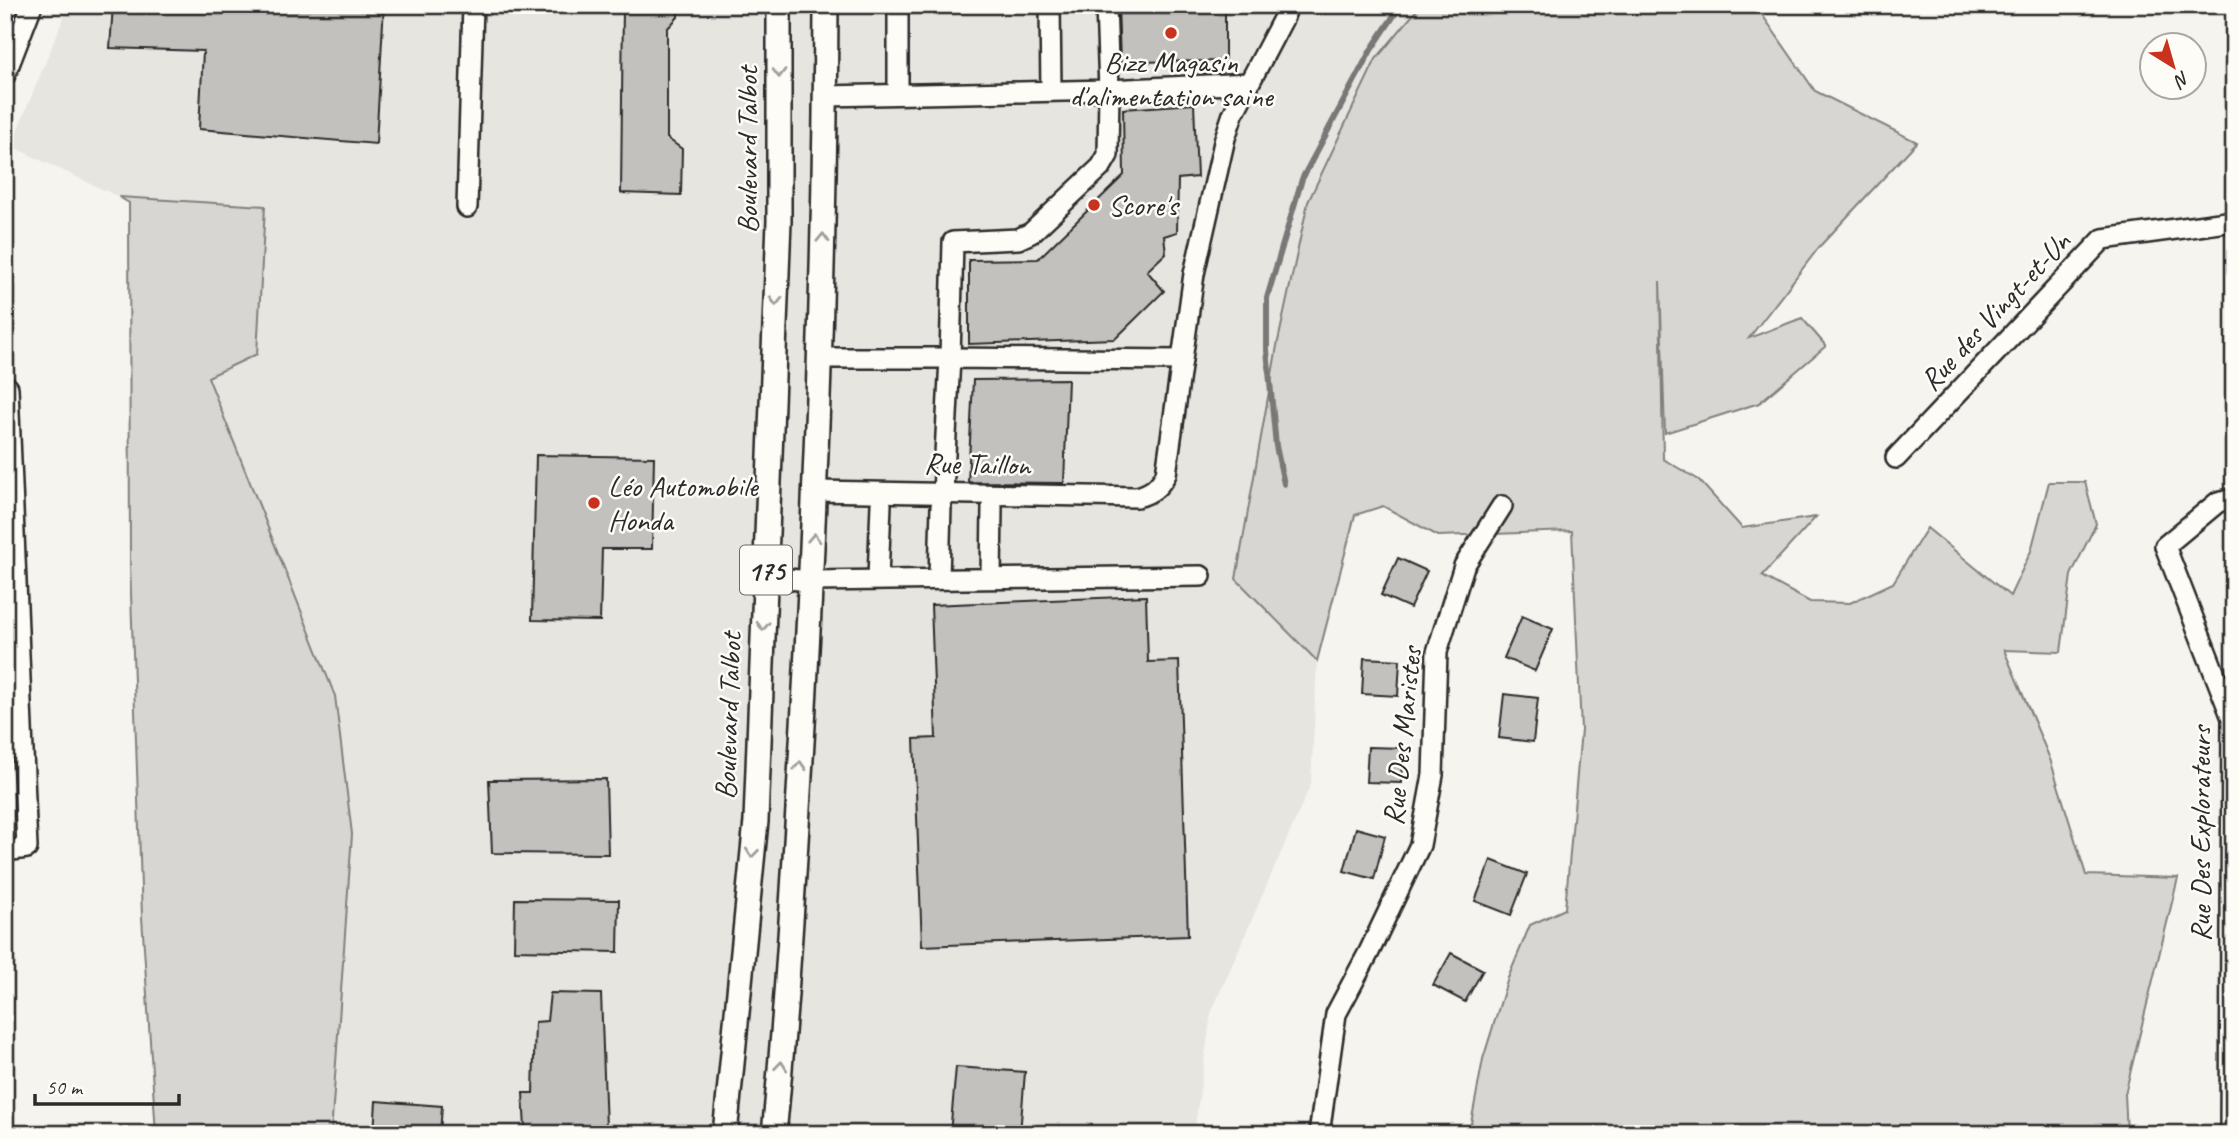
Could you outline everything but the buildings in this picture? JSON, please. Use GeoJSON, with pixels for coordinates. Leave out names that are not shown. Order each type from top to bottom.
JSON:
{"type":"FeatureCollection","features":[{"type":"Feature","properties":{"kind":"main road","name":"Boulevard Talbot"},"geometry":{"type":"LineString","coordinates":[[725,1134],[756,821],[779,221],[779,5]]}},
{"type":"Feature","properties":{"kind":"main road","name":"175"},"geometry":{"type":"LineString","coordinates":[[774,1134],[786,1008],[816,491],[825,5]]}},
{"type":"Feature","properties":{"kind":"street"},"geometry":{"type":"LineString","coordinates":[[5,75],[32,5]]}},
{"type":"Feature","properties":{"kind":"street"},"geometry":{"type":"LineString","coordinates":[[467,206],[473,5]]}},
{"type":"Feature","properties":{"kind":"street"},"geometry":{"type":"LineString","coordinates":[[898,5],[898,94]]}},
{"type":"Feature","properties":{"kind":"street"},"geometry":{"type":"LineString","coordinates":[[1050,5],[1051,91]]}},
{"type":"Feature","properties":{"kind":"street"},"geometry":{"type":"LineString","coordinates":[[939,578],[953,242],[1018,239],[1031,233],[1101,167],[1108,155],[1106,5]]}},
{"type":"Feature","properties":{"kind":"street"},"geometry":{"type":"LineString","coordinates":[[820,358],[1182,360],[1194,274],[1225,138],[1233,114],[1288,5]]}},
{"type":"Feature","properties":{"kind":"street"},"geometry":{"type":"LineString","coordinates":[[825,96],[1109,90],[1250,83]]}},
{"type":"Feature","properties":{"kind":"street","name":"Rue des Vingt-et-Un"},"geometry":{"type":"LineString","coordinates":[[1896,458],[2103,239],[2234,220]]}},
{"type":"Feature","properties":{"kind":"street","name":"Rue Taillon"},"geometry":{"type":"LineString","coordinates":[[816,491],[942,500],[1149,494],[1159,486],[1166,474],[1182,360]]}},
{"type":"Feature","properties":{"kind":"street"},"geometry":{"type":"LineString","coordinates":[[5,384],[9,388],[11,618],[27,848],[5,851]]}},
{"type":"Feature","properties":{"kind":"street","name":"Rue Des Explorateurs"},"geometry":{"type":"LineString","coordinates":[[2230,1134],[2233,718],[2165,546],[2218,502],[2234,498]]}},
{"type":"Feature","properties":{"kind":"street"},"geometry":{"type":"LineString","coordinates":[[878,579],[881,504]]}},
{"type":"Feature","properties":{"kind":"street"},"geometry":{"type":"LineString","coordinates":[[991,578],[992,506]]}},
{"type":"Feature","properties":{"kind":"street","name":"Rue Des Maristes"},"geometry":{"type":"LineString","coordinates":[[1319,1134],[1336,1014],[1420,845],[1433,775],[1437,652],[1464,566],[1502,506]]}},
{"type":"Feature","properties":{"kind":"street"},"geometry":{"type":"LineString","coordinates":[[765,577],[811,581],[1201,576]]}},
{"type":"Feature","properties":{"kind":"shaded area"},"geometry":{"type":"Polygon","coordinates":[[[69,5],[1421,5],[1376,59],[1236,578],[1317,661],[1311,784],[1211,1013],[1194,1134],[331,1134],[352,834],[335,696],[208,376],[265,206],[119,197],[11,146],[69,5]]]}},
{"type":"Feature","properties":{"kind":"shaded area"},"geometry":{"type":"Polygon","coordinates":[[[1421,5],[1762,5],[1763,16],[1815,91],[1917,142],[1820,246],[1749,338],[1802,318],[1826,346],[1759,403],[1665,433],[1660,281],[1663,459],[1699,480],[1742,528],[1816,517],[1762,576],[1810,602],[1850,603],[1893,583],[1927,528],[2010,596],[2031,551],[2049,482],[2085,482],[2096,524],[2071,575],[2061,652],[2004,650],[2050,759],[2086,875],[2178,878],[2125,1094],[2127,1134],[1469,1134],[1483,1059],[1508,978],[1530,925],[1565,909],[1581,730],[1572,531],[1438,536],[1383,506],[1355,515],[1317,661],[1236,579],[1277,346],[1308,202],[1376,59],[1421,5]]]}},
{"type":"Feature","properties":{"kind":"shaded area"},"geometry":{"type":"Polygon","coordinates":[[[119,197],[265,206],[257,354],[208,377],[335,696],[352,834],[331,1134],[156,1134],[142,917],[130,564],[129,203],[119,197]]]}},
{"type":"Feature","properties":{"kind":"waterway"},"geometry":{"type":"LineString","coordinates":[[1284,484],[1276,446],[1267,350],[1267,298],[1302,179],[1371,50],[1401,5]]}},
{"type":"Feature","properties":{"kind":"place","name":"Bizz Magasin d'alimentation saine"},"geometry":{"type":"Point","coordinates":[1171,33]}},
{"type":"Feature","properties":{"kind":"place","name":"Score's"},"geometry":{"type":"Point","coordinates":[1094,205]}},
{"type":"Feature","properties":{"kind":"place","name":"Léo Automobile Honda"},"geometry":{"type":"Point","coordinates":[594,503]}}]}
